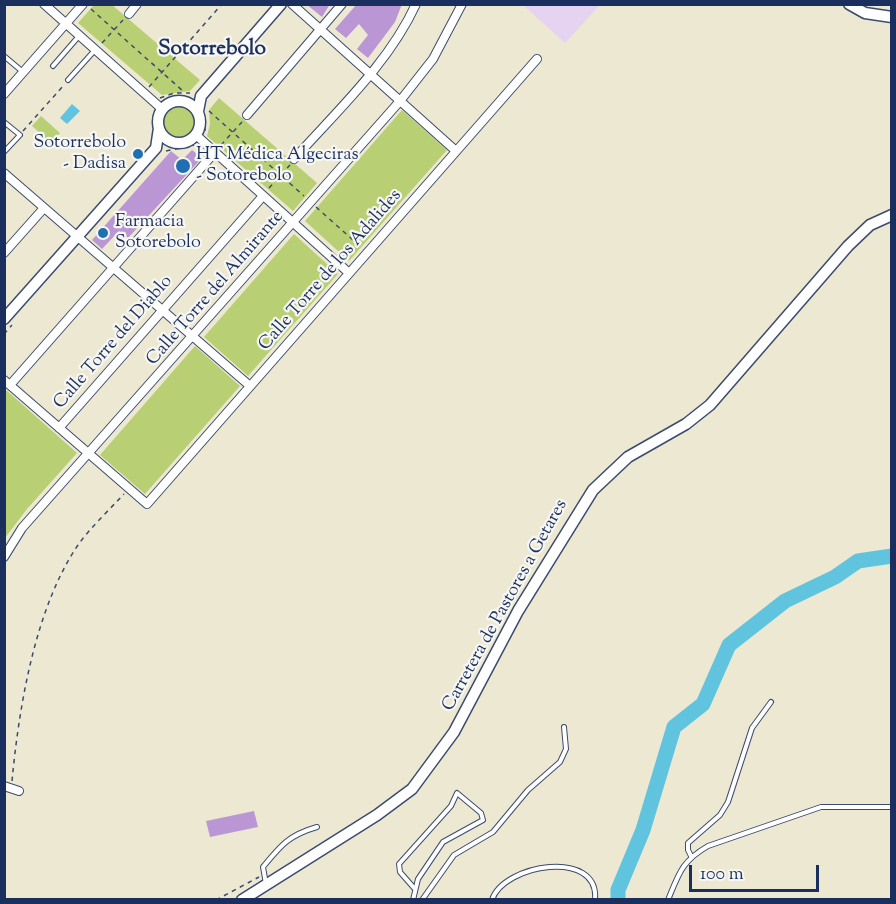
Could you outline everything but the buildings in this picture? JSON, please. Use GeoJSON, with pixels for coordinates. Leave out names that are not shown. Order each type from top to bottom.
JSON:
{"type":"FeatureCollection","features":[{"type":"Feature","properties":{"kind":"main road"},"geometry":{"type":"LineString","coordinates":[[159,151],[159,106],[173,101],[196,101],[281,4]]}},
{"type":"Feature","properties":{"kind":"main road"},"geometry":{"type":"LineString","coordinates":[[854,6],[891,16]]}},
{"type":"Feature","properties":{"kind":"main road"},"geometry":{"type":"LineString","coordinates":[[8,322],[77,237],[159,151],[173,142],[183,142],[198,137],[201,121],[196,101]]}},
{"type":"Feature","properties":{"kind":"main road"},"geometry":{"type":"LineString","coordinates":[[159,128],[164,136],[173,142]]}},
{"type":"Feature","properties":{"kind":"main road","name":"Carretera de Pastores a Getares"},"geometry":{"type":"LineString","coordinates":[[242,900],[377,815],[412,789],[454,732],[518,611],[593,490],[627,457],[686,423],[710,405],[848,246],[870,225],[891,214]]}},
{"type":"Feature","properties":{"kind":"street"},"geometry":{"type":"LineString","coordinates":[[44,4],[159,106]]}},
{"type":"Feature","properties":{"kind":"street"},"geometry":{"type":"LineString","coordinates":[[4,94],[84,4]]}},
{"type":"Feature","properties":{"kind":"street"},"geometry":{"type":"LineString","coordinates":[[129,14],[137,4]]}},
{"type":"Feature","properties":{"kind":"street"},"geometry":{"type":"LineString","coordinates":[[292,4],[456,151]]}},
{"type":"Feature","properties":{"kind":"street"},"geometry":{"type":"LineString","coordinates":[[247,115],[342,4]]}},
{"type":"Feature","properties":{"kind":"street"},"geometry":{"type":"LineString","coordinates":[[294,159],[369,73],[406,26],[416,4]]}},
{"type":"Feature","properties":{"kind":"street","name":"Calle Torre del Almirante"},"geometry":{"type":"LineString","coordinates":[[4,556],[22,528],[90,455],[400,101],[433,59],[462,4]]}},
{"type":"Feature","properties":{"kind":"street","name":"Calle Torre de los Adalides"},"geometry":{"type":"LineString","coordinates":[[129,488],[147,504],[537,59]]}},
{"type":"Feature","properties":{"kind":"street"},"geometry":{"type":"LineString","coordinates":[[198,137],[349,273]]}},
{"type":"Feature","properties":{"kind":"street"},"geometry":{"type":"LineString","coordinates":[[129,488],[8,383],[215,152]]}},
{"type":"Feature","properties":{"kind":"street"},"geometry":{"type":"LineString","coordinates":[[4,173],[250,386]]}},
{"type":"Feature","properties":{"kind":"street","name":"Calle Torre del Diablo"},"geometry":{"type":"LineString","coordinates":[[59,428],[263,196]]}},
{"type":"Feature","properties":{"kind":"street"},"geometry":{"type":"LineString","coordinates":[[4,253],[44,208]]}},
{"type":"Feature","properties":{"kind":"lane"},"geometry":{"type":"LineString","coordinates":[[53,66],[79,36]]}},
{"type":"Feature","properties":{"kind":"lane"},"geometry":{"type":"LineString","coordinates":[[68,80],[96,51]]}},
{"type":"Feature","properties":{"kind":"lane"},"geometry":{"type":"LineString","coordinates":[[4,56],[23,72]]}},
{"type":"Feature","properties":{"kind":"lane"},"geometry":{"type":"LineString","coordinates":[[4,122],[20,135],[4,152]]}},
{"type":"Feature","properties":{"kind":"lane"},"geometry":{"type":"LineString","coordinates":[[691,856],[687,850],[688,843],[720,815],[728,802],[752,728],[771,702]]}},
{"type":"Feature","properties":{"kind":"lane"},"geometry":{"type":"LineString","coordinates":[[422,900],[454,855],[493,832],[528,790],[560,762],[567,749],[564,727]]}},
{"type":"Feature","properties":{"kind":"lane"},"geometry":{"type":"LineString","coordinates":[[413,900],[414,888],[443,842],[483,820],[481,813],[457,793],[451,806],[399,864],[400,872],[414,888]]}},
{"type":"Feature","properties":{"kind":"lane"},"geometry":{"type":"LineString","coordinates":[[668,900],[679,871],[691,856],[708,846],[821,807],[891,807]]}},
{"type":"Feature","properties":{"kind":"lane"},"geometry":{"type":"LineString","coordinates":[[266,884],[263,867],[281,845],[295,834],[316,827]]}},
{"type":"Feature","properties":{"kind":"lane"},"geometry":{"type":"LineString","coordinates":[[492,900],[503,883],[526,871],[570,867],[579,869],[591,878],[594,884],[595,900]]}},
{"type":"Feature","properties":{"kind":"path"},"geometry":{"type":"LineString","coordinates":[[84,4],[367,252]]}},
{"type":"Feature","properties":{"kind":"path"},"geometry":{"type":"LineString","coordinates":[[144,93],[222,4]]}},
{"type":"Feature","properties":{"kind":"path"},"geometry":{"type":"LineString","coordinates":[[96,51],[129,14]]}},
{"type":"Feature","properties":{"kind":"path"},"geometry":{"type":"LineString","coordinates":[[20,135],[68,80]]}},
{"type":"Feature","properties":{"kind":"path"},"geometry":{"type":"LineString","coordinates":[[159,106],[161,97],[196,101]]}},
{"type":"Feature","properties":{"kind":"path"},"geometry":{"type":"LineString","coordinates":[[159,151],[189,147],[198,137],[206,126],[196,101]]}},
{"type":"Feature","properties":{"kind":"path"},"geometry":{"type":"LineString","coordinates":[[215,152],[247,115]]}},
{"type":"Feature","properties":{"kind":"path"},"geometry":{"type":"LineString","coordinates":[[263,196],[294,159]]}},
{"type":"Feature","properties":{"kind":"path"},"geometry":{"type":"LineString","coordinates":[[4,334],[8,322]]}},
{"type":"Feature","properties":{"kind":"path"},"geometry":{"type":"LineString","coordinates":[[12,788],[26,678],[48,610],[78,545],[129,488]]}},
{"type":"Feature","properties":{"kind":"shaded area"},"geometry":{"type":"Polygon","coordinates":[[[523,5],[600,5],[565,43],[523,5]]]}},
{"type":"Feature","properties":{"kind":"green space"},"geometry":{"type":"Polygon","coordinates":[[[94,5],[112,5],[200,80],[190,91],[162,95],[78,23],[94,5]]]}},
{"type":"Feature","properties":{"kind":"green space"},"geometry":{"type":"Polygon","coordinates":[[[219,98],[317,183],[293,211],[207,136],[210,124],[209,110],[219,98]]]}},
{"type":"Feature","properties":{"kind":"green space"},"geometry":{"type":"Polygon","coordinates":[[[179,107],[190,112],[195,123],[190,134],[179,139],[168,134],[163,123],[168,112],[179,107]]]}},
{"type":"Feature","properties":{"kind":"green space"},"geometry":{"type":"Polygon","coordinates":[[[402,110],[447,150],[349,261],[305,221],[402,110]]]}},
{"type":"Feature","properties":{"kind":"green space"},"geometry":{"type":"Polygon","coordinates":[[[41,116],[60,133],[51,143],[32,126],[41,116]]]}},
{"type":"Feature","properties":{"kind":"green space"},"geometry":{"type":"Polygon","coordinates":[[[294,234],[338,274],[248,376],[204,337],[294,234]]]}},
{"type":"Feature","properties":{"kind":"green space"},"geometry":{"type":"Polygon","coordinates":[[[195,346],[240,386],[145,494],[100,455],[195,346]]]}},
{"type":"Feature","properties":{"kind":"green space"},"geometry":{"type":"Polygon","coordinates":[[[5,389],[77,453],[27,509],[5,538],[5,389]]]}},
{"type":"Feature","properties":{"kind":"water"},"geometry":{"type":"Polygon","coordinates":[[[72,104],[80,111],[67,124],[60,118],[72,104]]]}},
{"type":"Feature","properties":{"kind":"waterway"},"geometry":{"type":"LineString","coordinates":[[618,900],[618,890],[643,830],[674,727],[703,704],[729,645],[785,601],[835,577],[858,561],[892,556]]}},
{"type":"Feature","properties":{"kind":"place","name":"Sotorrebolo - Dadisa"},"geometry":{"type":"Point","coordinates":[138,154]}},
{"type":"Feature","properties":{"kind":"place","name":"HT Médica Algeciras - Sotorebolo"},"geometry":{"type":"Point","coordinates":[183,166]}},
{"type":"Feature","properties":{"kind":"place","name":"Farmacia Sotorebolo"},"geometry":{"type":"Point","coordinates":[103,233]}},
{"type":"Feature","properties":{"kind":"district","name":"Sotorrebolo"},"geometry":{"type":"Point","coordinates":[212,50]}}]}
